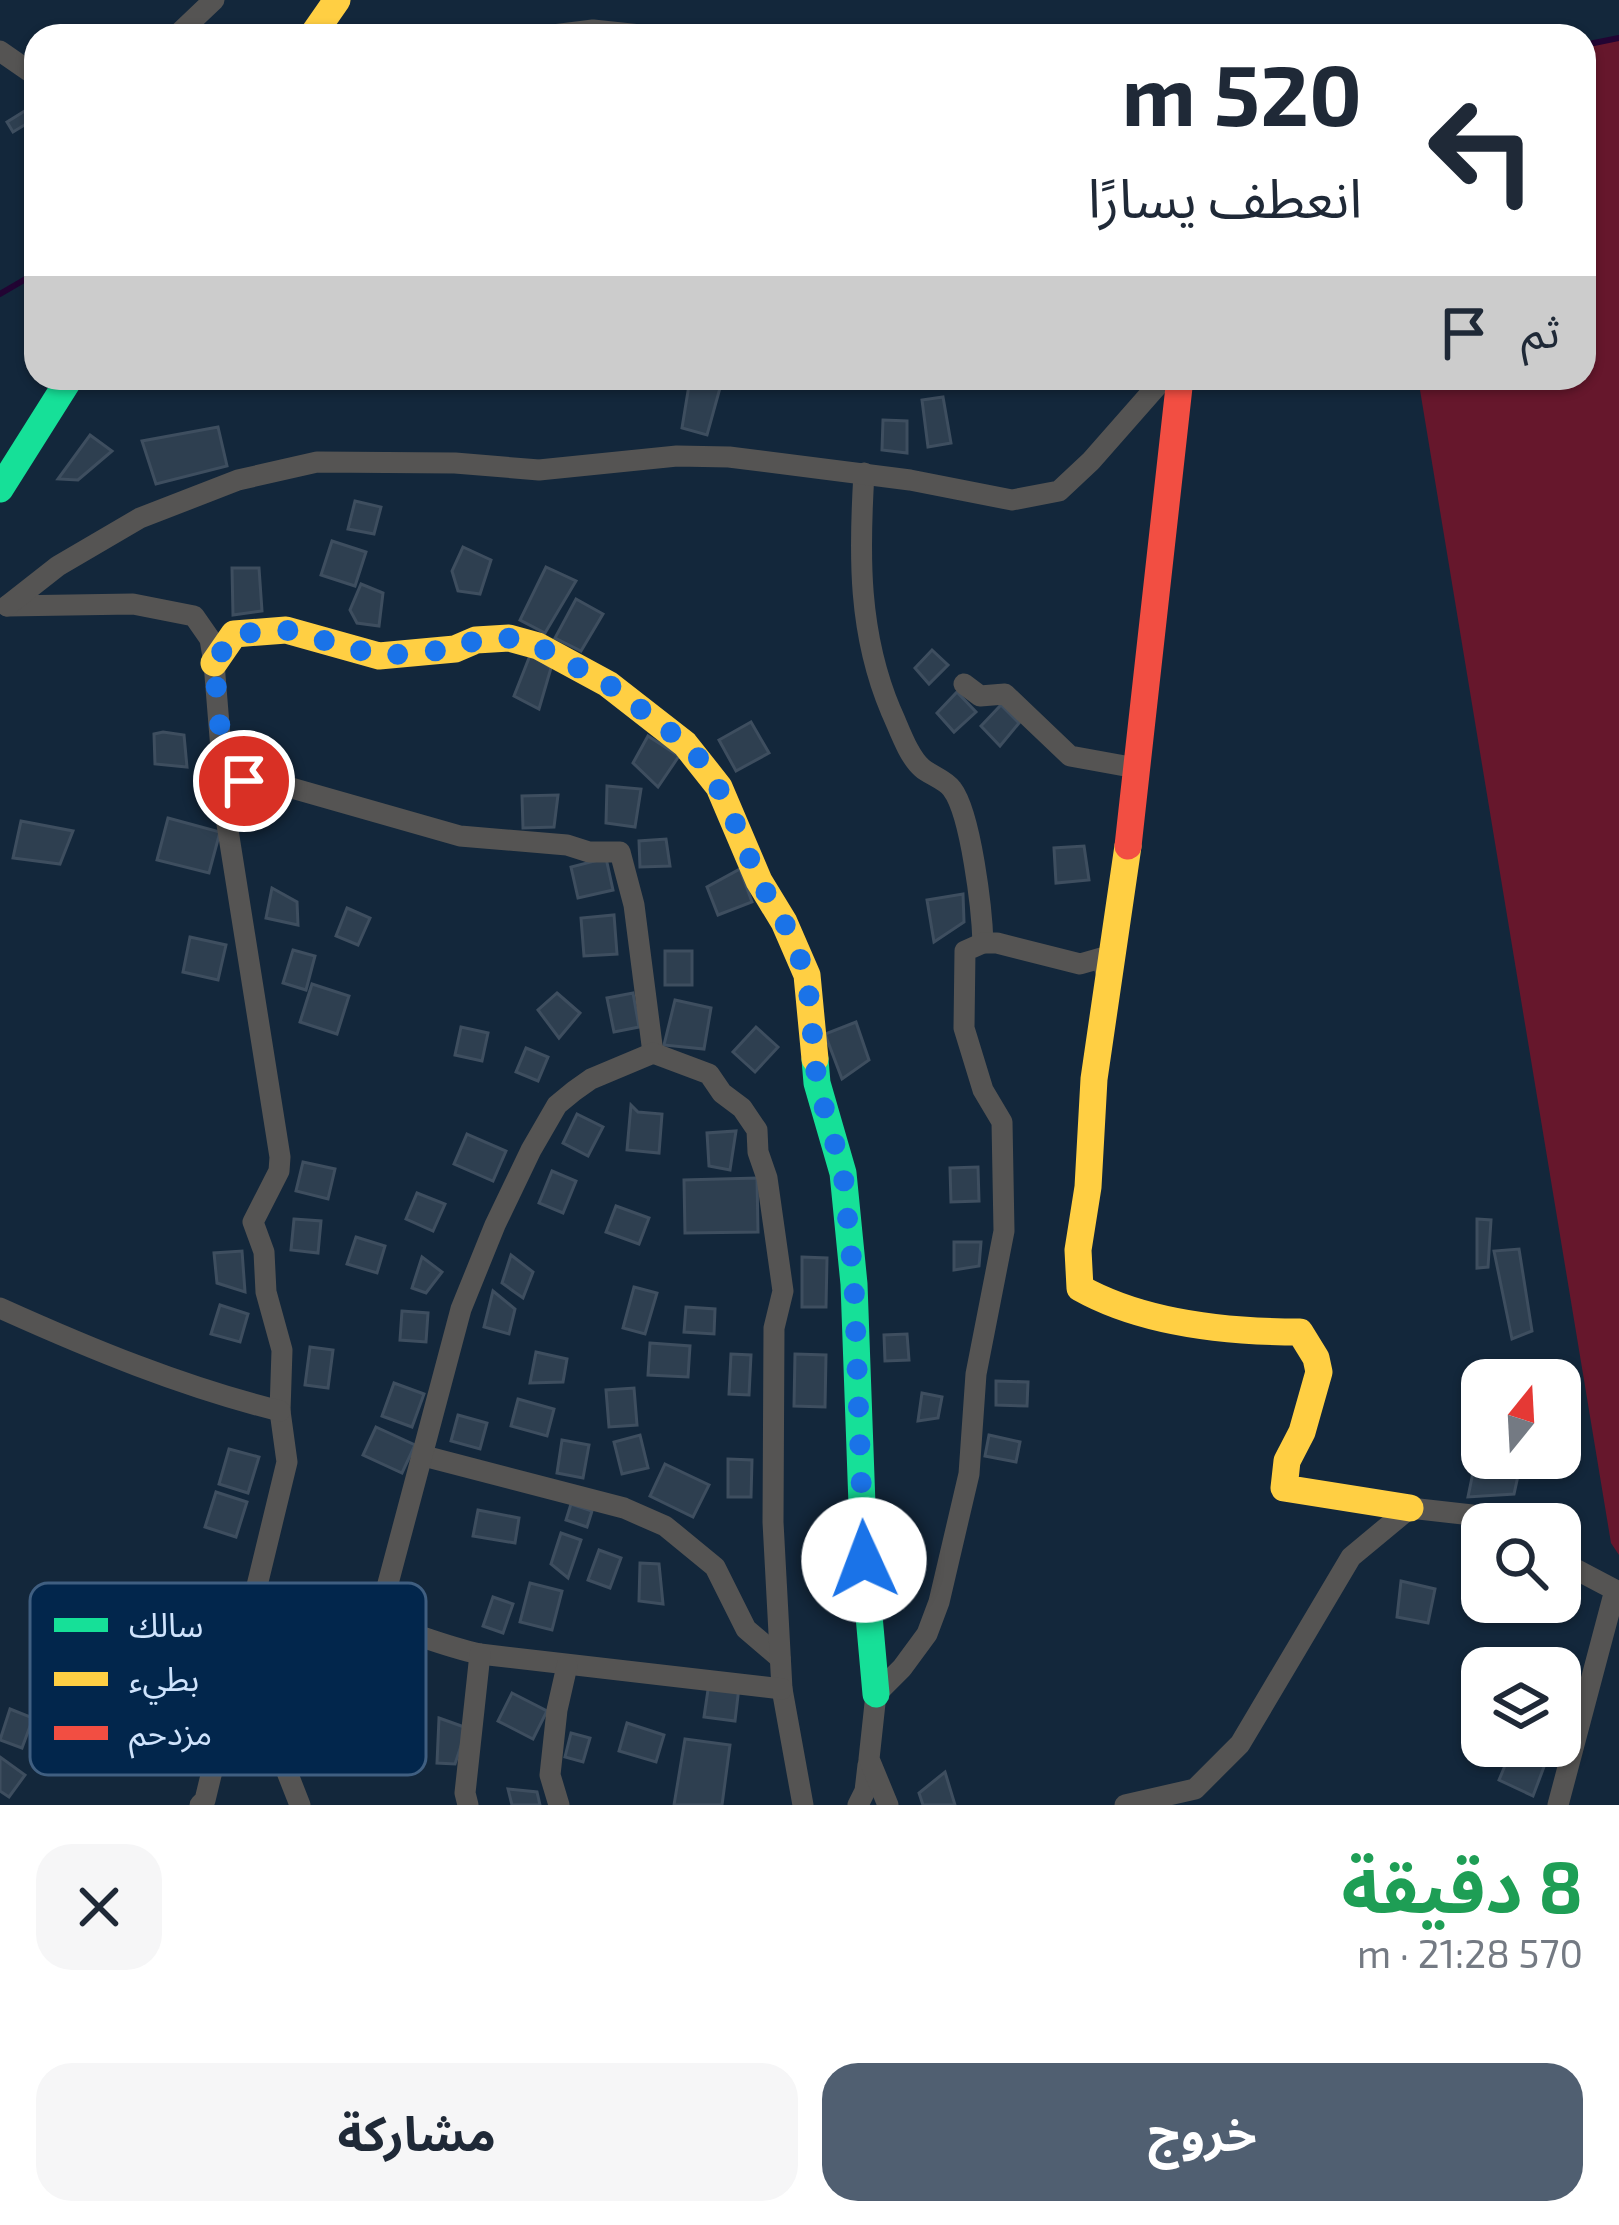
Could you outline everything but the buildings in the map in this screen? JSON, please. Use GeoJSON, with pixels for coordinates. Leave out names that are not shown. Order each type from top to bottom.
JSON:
{"type":"FeatureCollection","features":[{"type":"Feature","properties":{"kind":"street"},"geometry":{"type":"LineString","coordinates":[[189,24],[214,0]]}},
{"type":"Feature","properties":{"kind":"street"},"geometry":{"type":"LineString","coordinates":[[0,489],[62,390]]}},
{"type":"Feature","properties":{"kind":"street"},"geometry":{"type":"LineString","coordinates":[[3,611],[72,557],[140,518],[238,480],[317,462],[455,463],[538,470],[677,456],[729,457],[864,473],[1012,500],[1059,491],[1153,390]]}},
{"type":"Feature","properties":{"kind":"street"},"geometry":{"type":"LineString","coordinates":[[1179,390],[1123,883],[1094,1079],[1088,1187],[1078,1250],[1080,1288],[1098,1302],[1147,1312],[1267,1333],[1300,1332],[1319,1372],[1302,1432],[1287,1460],[1284,1488],[1461,1514]]}},
{"type":"Feature","properties":{"kind":"street"},"geometry":{"type":"LineString","coordinates":[[864,473],[859,578],[870,649],[917,764],[952,788],[982,901],[983,943]]}},
{"type":"Feature","properties":{"kind":"street"},"geometry":{"type":"LineString","coordinates":[[3,611],[134,604],[194,616],[210,639],[227,824],[280,1157],[278,1172],[253,1222],[264,1252],[266,1292],[282,1350],[280,1411],[287,1462],[258,1583]]}},
{"type":"Feature","properties":{"kind":"street"},"geometry":{"type":"LineString","coordinates":[[214,663],[234,634],[265,629],[286,630],[380,656],[455,649],[476,640],[508,638],[538,646],[608,684],[686,744],[727,803],[759,881],[784,922],[807,975],[817,1083],[843,1172],[854,1284],[864,1560],[876,1694],[865,1791],[858,1805]]}},
{"type":"Feature","properties":{"kind":"street"},"geometry":{"type":"LineString","coordinates":[[964,684],[980,696],[1005,694],[1070,755],[1136,768]]}},
{"type":"Feature","properties":{"kind":"street"},"geometry":{"type":"LineString","coordinates":[[225,781],[288,787],[460,836],[567,844],[589,852],[620,851],[634,905],[653,1053]]}},
{"type":"Feature","properties":{"kind":"street"},"geometry":{"type":"LineString","coordinates":[[876,1694],[902,1668],[934,1621],[964,1498],[980,1353],[1004,1231],[1002,1122],[983,1090],[964,1028],[965,951],[997,943],[1080,964],[1101,958],[1107,975]]}},
{"type":"Feature","properties":{"kind":"street"},"geometry":{"type":"LineString","coordinates":[[389,1583],[467,1291],[531,1150],[557,1105],[590,1079],[653,1053],[709,1074],[757,1130],[783,1291],[774,1328],[773,1522],[782,1689],[803,1805]]}},
{"type":"Feature","properties":{"kind":"street"},"geometry":{"type":"LineString","coordinates":[[0,1308],[106,1355],[230,1399],[280,1411]]}},
{"type":"Feature","properties":{"kind":"street"},"geometry":{"type":"LineString","coordinates":[[424,1456],[624,1508],[665,1526],[715,1567],[746,1629],[780,1658]]}},
{"type":"Feature","properties":{"kind":"street"},"geometry":{"type":"LineString","coordinates":[[1125,1805],[1161,1801],[1195,1789],[1240,1744],[1351,1557],[1410,1508]]}},
{"type":"Feature","properties":{"kind":"street"},"geometry":{"type":"LineString","coordinates":[[261,1571],[261,1583]]}},
{"type":"Feature","properties":{"kind":"street"},"geometry":{"type":"LineString","coordinates":[[1558,1805],[1615,1590],[1581,1573]]}},
{"type":"Feature","properties":{"kind":"street"},"geometry":{"type":"LineString","coordinates":[[426,1641],[567,1666],[782,1689]]}},
{"type":"Feature","properties":{"kind":"street"},"geometry":{"type":"LineString","coordinates":[[468,1805],[465,1793],[480,1654]]}},
{"type":"Feature","properties":{"kind":"street"},"geometry":{"type":"LineString","coordinates":[[560,1805],[550,1775],[567,1666]]}},
{"type":"Feature","properties":{"kind":"street"},"geometry":{"type":"LineString","coordinates":[[869,1759],[888,1805]]}},
{"type":"Feature","properties":{"kind":"street"},"geometry":{"type":"LineString","coordinates":[[200,1805],[212,1775]]}},
{"type":"Feature","properties":{"kind":"street"},"geometry":{"type":"LineString","coordinates":[[288,1775],[300,1805]]}},
{"type":"Feature","properties":{"kind":"shaded area"},"geometry":{"type":"Polygon","coordinates":[[[1619,38],[1619,1555],[1611,1543],[1420,390],[1596,390],[1596,43],[1619,38]]]}},
{"type":"Feature","properties":{"kind":"waterway"},"geometry":{"type":"LineString","coordinates":[[1596,43],[1619,38]]}},
{"type":"Feature","properties":{"kind":"waterway"},"geometry":{"type":"LineString","coordinates":[[0,294],[24,280]]}},
{"type":"Feature","properties":{"kind":"traffic: fast"},"geometry":{"type":"LineString","coordinates":[[0,489],[62,390]]}},
{"type":"Feature","properties":{"kind":"traffic: fast"},"geometry":{"type":"LineString","coordinates":[[815,1059],[817,1083],[843,1173],[854,1284],[864,1560],[876,1694]]}},
{"type":"Feature","properties":{"kind":"traffic: slow"},"geometry":{"type":"LineString","coordinates":[[320,24],[337,0]]}},
{"type":"Feature","properties":{"kind":"traffic: slow"},"geometry":{"type":"LineString","coordinates":[[214,663],[234,634],[286,630],[379,656],[509,638],[538,646],[608,684],[685,744],[719,787],[759,881],[784,922],[807,975],[815,1059]]}},
{"type":"Feature","properties":{"kind":"traffic: slow"},"geometry":{"type":"LineString","coordinates":[[1128,846],[1094,1079],[1088,1187],[1078,1250],[1080,1288],[1131,1310],[1187,1324],[1300,1332],[1319,1372],[1302,1432],[1287,1461],[1284,1488],[1410,1508]]}},
{"type":"Feature","properties":{"kind":"traffic: jam"},"geometry":{"type":"LineString","coordinates":[[1128,846],[1179,390]]}},
{"type":"Feature","properties":{"kind":"route"},"geometry":{"type":"LineString","coordinates":[[244,781],[225,781],[214,663],[234,634],[265,629],[286,630],[380,656],[455,649],[476,640],[508,638],[538,646],[608,684],[686,744],[704,764],[807,975],[817,1083],[843,1172],[854,1284],[864,1560]]}}]}
